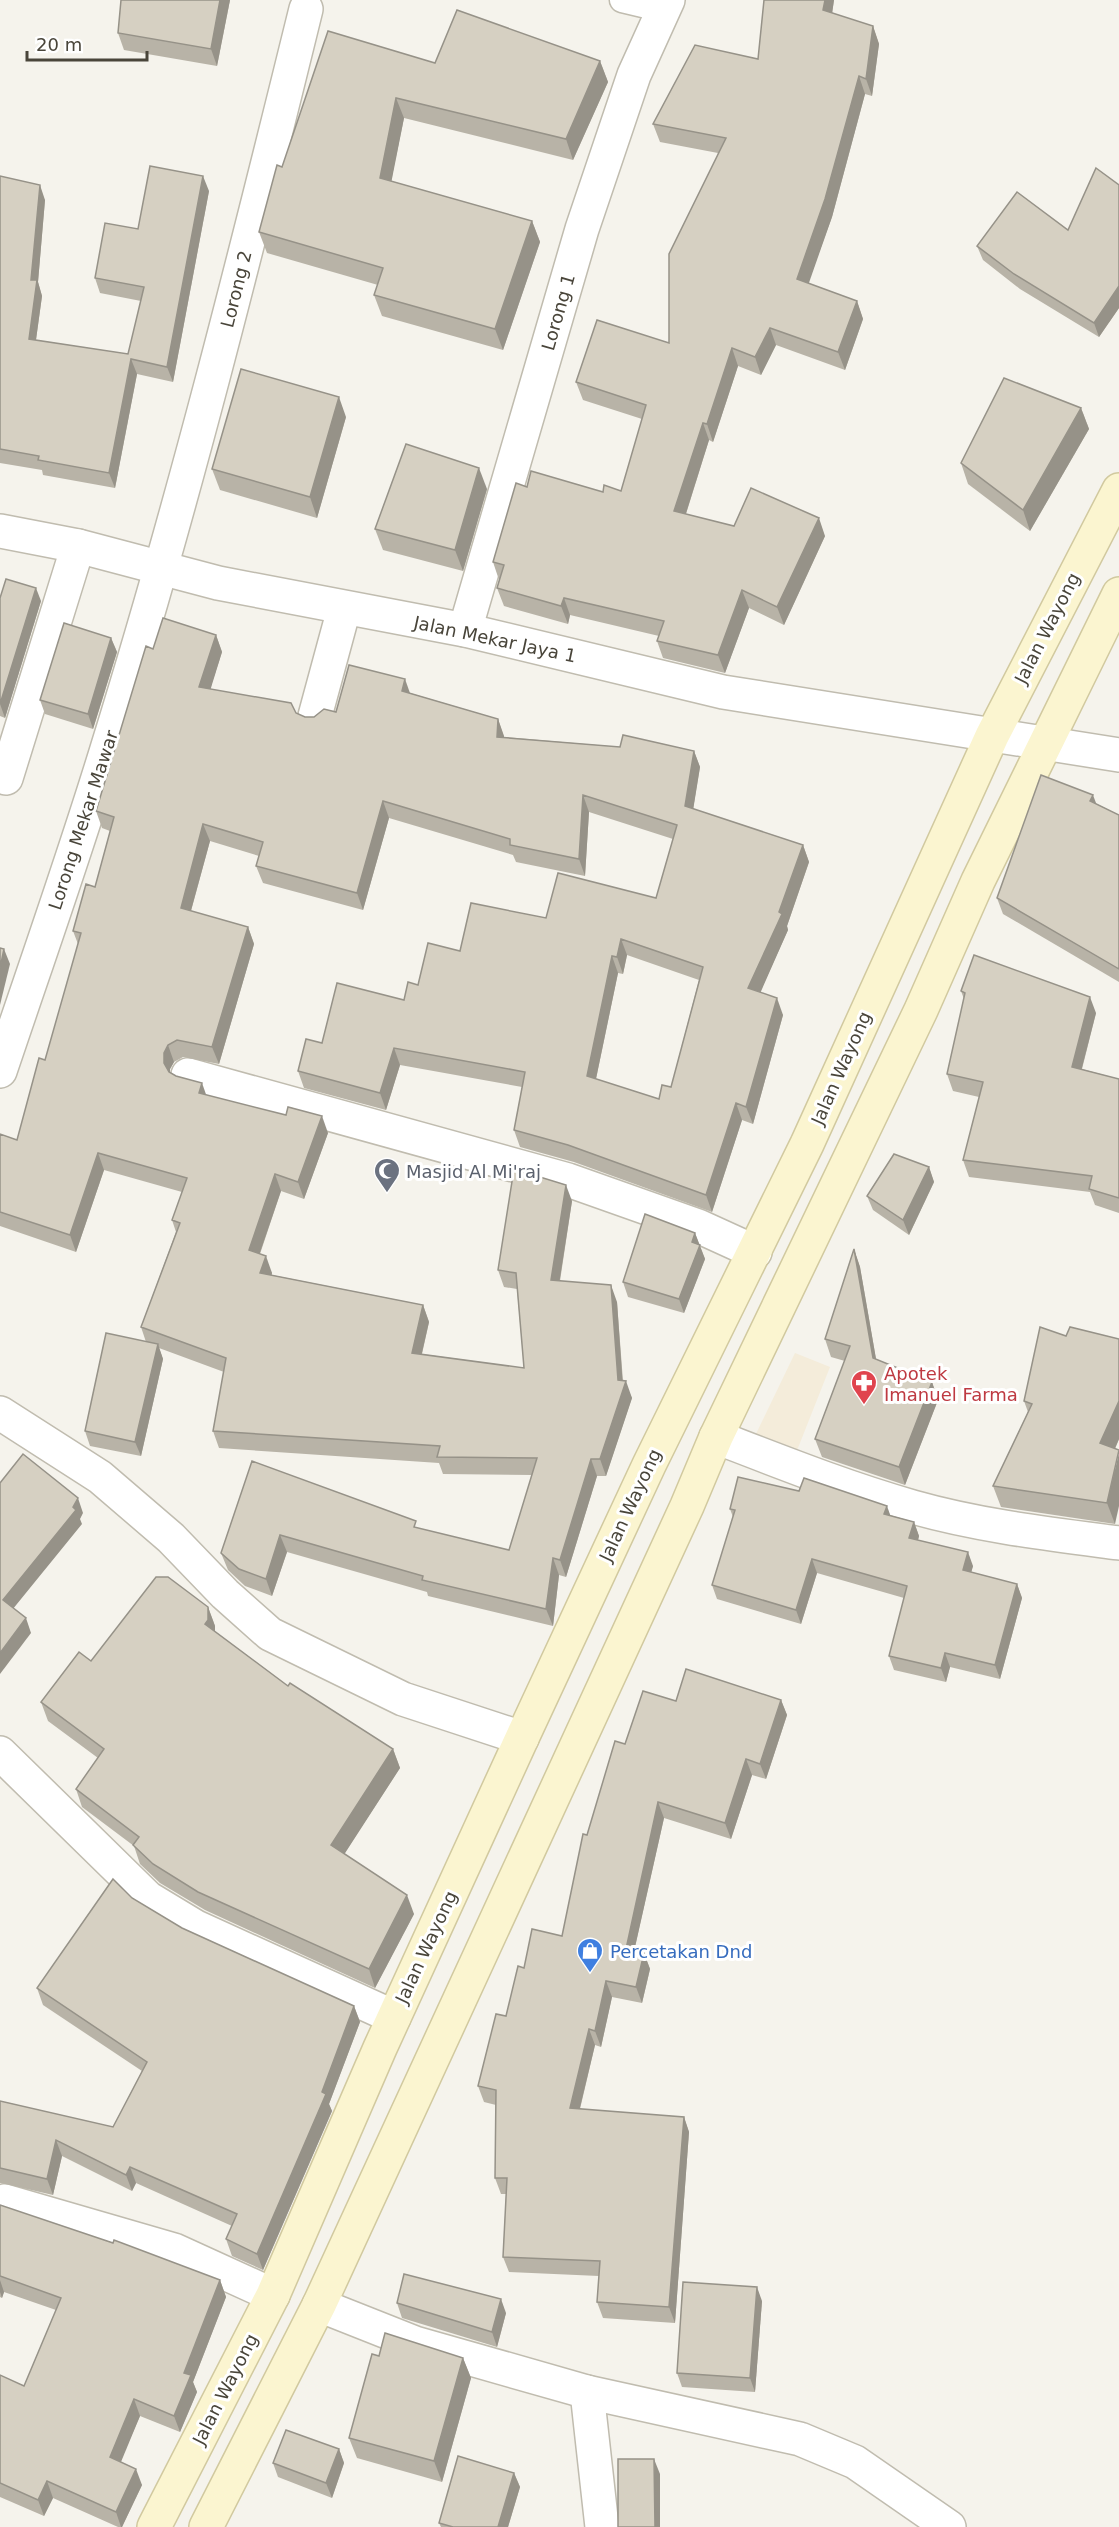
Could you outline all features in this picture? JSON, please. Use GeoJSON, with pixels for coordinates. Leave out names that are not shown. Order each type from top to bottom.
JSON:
{"type":"FeatureCollection","features":[{"type":"Feature","properties":{"kind":"street","name":"Lorong 1"},"geometry":{"type":"LineString","coordinates":[[465,630],[582,229],[634,75],[666,5]]}},
{"type":"Feature","properties":{"kind":"street","name":"Lorong 2"},"geometry":{"type":"LineString","coordinates":[[161,568],[224,336],[306,9]]}},
{"type":"Feature","properties":{"kind":"street","name":"Jalan Wayong"},"geometry":{"type":"LineString","coordinates":[[154,2527],[273,2295],[394,2017],[522,1738],[649,1465],[807,1144],[992,736],[1119,490]]}},
{"type":"Feature","properties":{"kind":"street","name":"Jalan Mekar Jaya 1"},"geometry":{"type":"LineString","coordinates":[[0,531],[78,546],[218,583],[344,609],[465,630],[723,692],[992,736],[1045,741],[1119,755]]}},
{"type":"Feature","properties":{"kind":"street"},"geometry":{"type":"LineString","coordinates":[[6,778],[78,546]]}},
{"type":"Feature","properties":{"kind":"street","name":"Lorong Mekar Mawar"},"geometry":{"type":"LineString","coordinates":[[0,1071],[107,751],[161,568]]}},
{"type":"Feature","properties":{"kind":"street"},"geometry":{"type":"LineString","coordinates":[[206,2527],[319,2305],[687,1506],[716,1437],[921,1010],[978,881],[1119,594]]}},
{"type":"Feature","properties":{"kind":"street"},"geometry":{"type":"LineString","coordinates":[[315,716],[344,609]]}},
{"type":"Feature","properties":{"kind":"street"},"geometry":{"type":"LineString","coordinates":[[188,1075],[568,1180],[698,1226],[755,1252]]}},
{"type":"Feature","properties":{"kind":"street"},"geometry":{"type":"LineString","coordinates":[[0,1413],[100,1477],[171,1538],[225,1594],[270,1634],[403,1699],[522,1738]]}},
{"type":"Feature","properties":{"kind":"street"},"geometry":{"type":"LineString","coordinates":[[716,1437],[805,1472],[914,1507],[981,1522],[1119,1543]]}},
{"type":"Feature","properties":{"kind":"street"},"geometry":{"type":"LineString","coordinates":[[0,1753],[148,1898],[196,1928],[394,2017]]}},
{"type":"Feature","properties":{"kind":"street"},"geometry":{"type":"LineString","coordinates":[[426,1948],[472,1971]]}},
{"type":"Feature","properties":{"kind":"street"},"geometry":{"type":"LineString","coordinates":[[5,2201],[174,2250],[273,2295]]}},
{"type":"Feature","properties":{"kind":"street"},"geometry":{"type":"LineString","coordinates":[[319,2305],[415,2343],[587,2392],[800,2439],[855,2462],[949,2527]]}},
{"type":"Feature","properties":{"kind":"street"},"geometry":{"type":"LineString","coordinates":[[587,2392],[602,2527]]}},
{"type":"Feature","properties":{"kind":"lane"},"geometry":{"type":"LineString","coordinates":[[622,0],[666,5]]}},
{"type":"Feature","properties":{"kind":"shaded area"},"geometry":{"type":"Polygon","coordinates":[[[795,1353],[830,1367],[796,1453],[755,1436],[795,1353]]]}},
{"type":"Feature","properties":{"kind":"building"},"geometry":{"type":"Polygon","coordinates":[[[121,0],[220,0],[211,49],[118,33],[121,0]]]}},
{"type":"Feature","properties":{"kind":"building"},"geometry":{"type":"Polygon","coordinates":[[[764,0],[825,0],[823,10],[873,26],[866,79],[859,76],[825,199],[797,279],[857,301],[838,352],[770,328],[755,357],[732,348],[707,424],[703,423],[674,511],[734,526],[751,488],[819,518],[777,607],[742,590],[718,655],[657,641],[664,621],[564,598],[561,606],[497,588],[504,565],[493,562],[516,483],[527,487],[531,471],[603,492],[604,485],[621,491],[646,405],[576,382],[597,320],[669,343],[669,254],[726,138],[653,124],[695,45],[758,59],[764,0]]]}},
{"type":"Feature","properties":{"kind":"building"},"geometry":{"type":"Polygon","coordinates":[[[457,10],[600,61],[566,139],[396,98],[380,178],[532,221],[495,329],[374,295],[383,268],[259,232],[277,165],[282,167],[328,31],[435,63],[457,10]]]}},
{"type":"Feature","properties":{"kind":"building"},"geometry":{"type":"Polygon","coordinates":[[[150,166],[203,176],[167,367],[131,359],[109,473],[38,460],[39,456],[0,449],[0,176],[40,185],[31,280],[37,280],[29,339],[128,354],[144,287],[95,278],[105,223],[138,229],[150,166]]]}},
{"type":"Feature","properties":{"kind":"building"},"geometry":{"type":"Polygon","coordinates":[[[1096,168],[1119,185],[1119,286],[1094,323],[1014,274],[977,246],[1017,192],[1068,230],[1096,168]]]}},
{"type":"Feature","properties":{"kind":"building"},"geometry":{"type":"Polygon","coordinates":[[[241,369],[339,397],[310,497],[212,469],[241,369]]]}},
{"type":"Feature","properties":{"kind":"building"},"geometry":{"type":"Polygon","coordinates":[[[1004,378],[1081,408],[1023,510],[961,463],[1004,378]]]}},
{"type":"Feature","properties":{"kind":"building"},"geometry":{"type":"Polygon","coordinates":[[[406,444],[479,468],[455,550],[375,529],[406,444]]]}},
{"type":"Feature","properties":{"kind":"building"},"geometry":{"type":"Polygon","coordinates":[[[6,579],[36,588],[0,704],[0,598],[6,579]]]}},
{"type":"Feature","properties":{"kind":"building"},"geometry":{"type":"Polygon","coordinates":[[[163,618],[216,635],[199,687],[291,703],[296,713],[305,717],[314,717],[324,709],[336,712],[349,665],[405,679],[402,691],[498,719],[497,737],[620,747],[623,735],[694,751],[685,806],[803,845],[779,912],[782,914],[748,988],[777,998],[746,1107],[736,1103],[706,1195],[568,1145],[514,1130],[525,1072],[394,1048],[380,1093],[298,1071],[306,1039],[322,1043],[337,983],[404,1000],[408,982],[418,985],[428,943],[460,951],[471,903],[546,918],[558,873],[656,898],[677,825],[583,795],[579,859],[510,845],[510,839],[383,801],[357,893],[256,866],[263,842],[203,824],[181,908],[248,927],[212,1047],[177,1040],[168,1045],[164,1053],[164,1063],[169,1072],[176,1076],[202,1083],[199,1093],[286,1115],[288,1107],[322,1116],[298,1182],[275,1174],[249,1250],[266,1256],[260,1273],[423,1305],[412,1353],[524,1368],[516,1273],[498,1270],[514,1169],[566,1185],[551,1280],[611,1285],[618,1380],[626,1381],[600,1459],[591,1459],[560,1560],[553,1558],[546,1609],[422,1580],[423,1576],[280,1535],[266,1579],[239,1569],[221,1553],[252,1461],[416,1521],[414,1527],[509,1550],[537,1458],[437,1457],[440,1446],[213,1431],[226,1358],[141,1327],[180,1223],[172,1220],[187,1178],[98,1153],[70,1235],[0,1212],[0,1134],[17,1140],[39,1058],[45,1060],[81,933],[73,931],[86,884],[95,887],[114,817],[96,811],[146,646],[153,649],[163,618]],[[621,939],[617,957],[612,956],[587,1076],[659,1099],[662,1085],[671,1087],[703,967],[621,939]]]}},
{"type":"Feature","properties":{"kind":"building"},"geometry":{"type":"Polygon","coordinates":[[[64,623],[111,638],[88,714],[40,700],[64,623]]]}},
{"type":"Feature","properties":{"kind":"building"},"geometry":{"type":"Polygon","coordinates":[[[1041,775],[1093,795],[1090,801],[1119,815],[1119,969],[997,898],[1041,775]]]}},
{"type":"Feature","properties":{"kind":"building"},"geometry":{"type":"Polygon","coordinates":[[[0,948],[4,949],[0,968],[0,948]]]}},
{"type":"Feature","properties":{"kind":"building"},"geometry":{"type":"Polygon","coordinates":[[[974,955],[1090,997],[1072,1067],[1119,1079],[1119,1198],[1089,1189],[1092,1176],[963,1160],[983,1082],[947,1074],[965,993],[961,991],[974,955]]]}},
{"type":"Feature","properties":{"kind":"building"},"geometry":{"type":"Polygon","coordinates":[[[894,1154],[929,1167],[903,1220],[867,1196],[894,1154]]]}},
{"type":"Feature","properties":{"kind":"building"},"geometry":{"type":"Polygon","coordinates":[[[645,1214],[695,1233],[692,1242],[700,1245],[679,1299],[623,1282],[645,1214]]]}},
{"type":"Feature","properties":{"kind":"building"},"geometry":{"type":"Polygon","coordinates":[[[854,1249],[873,1358],[932,1382],[899,1467],[815,1439],[850,1346],[825,1339],[854,1249]]]}},
{"type":"Feature","properties":{"kind":"building"},"geometry":{"type":"Polygon","coordinates":[[[1040,1327],[1066,1336],[1070,1327],[1119,1339],[1119,1401],[1100,1443],[1119,1450],[1107,1503],[993,1486],[1032,1404],[1024,1401],[1040,1327]]]}},
{"type":"Feature","properties":{"kind":"building"},"geometry":{"type":"Polygon","coordinates":[[[106,1333],[158,1344],[135,1442],[85,1431],[106,1333]]]}},
{"type":"Feature","properties":{"kind":"building"},"geometry":{"type":"Polygon","coordinates":[[[23,1454],[78,1498],[73,1507],[76,1510],[3,1600],[26,1618],[0,1653],[0,1483],[23,1454]]]}},
{"type":"Feature","properties":{"kind":"building"},"geometry":{"type":"Polygon","coordinates":[[[738,1477],[799,1491],[804,1478],[887,1506],[884,1514],[914,1522],[909,1538],[968,1552],[963,1570],[1017,1584],[995,1665],[945,1653],[941,1668],[889,1656],[907,1586],[812,1559],[796,1610],[712,1585],[735,1510],[730,1509],[738,1477]]]}},
{"type":"Feature","properties":{"kind":"building"},"geometry":{"type":"Polygon","coordinates":[[[156,1577],[168,1577],[208,1607],[208,1620],[205,1624],[288,1686],[290,1683],[393,1749],[331,1845],[407,1895],[369,1969],[198,1892],[153,1864],[133,1845],[139,1837],[76,1789],[104,1749],[41,1702],[79,1652],[91,1661],[156,1577]]]}},
{"type":"Feature","properties":{"kind":"building"},"geometry":{"type":"Polygon","coordinates":[[[686,1669],[781,1700],[760,1764],[746,1759],[725,1823],[658,1802],[626,1949],[644,1953],[636,1987],[606,1981],[595,2031],[589,2029],[570,2108],[684,2117],[669,2307],[597,2302],[600,2261],[503,2257],[507,2178],[495,2178],[496,2090],[478,2086],[496,2014],[506,2016],[518,1966],[524,1968],[532,1929],[562,1936],[583,1834],[587,1835],[615,1741],[625,1744],[643,1691],[676,1701],[686,1669]]]}},
{"type":"Feature","properties":{"kind":"building"},"geometry":{"type":"Polygon","coordinates":[[[113,1879],[132,1898],[182,1928],[354,2006],[322,2092],[326,2094],[257,2254],[226,2239],[237,2214],[130,2167],[126,2175],[56,2140],[47,2179],[0,2168],[0,2101],[113,2127],[147,2062],[37,1988],[113,1879]]]}},
{"type":"Feature","properties":{"kind":"building"},"geometry":{"type":"Polygon","coordinates":[[[0,2205],[113,2243],[114,2240],[220,2280],[184,2373],[191,2375],[174,2416],[134,2399],[110,2457],[136,2469],[116,2512],[47,2481],[38,2500],[0,2483],[0,2375],[24,2386],[61,2298],[0,2276],[0,2205]]]}},
{"type":"Feature","properties":{"kind":"building"},"geometry":{"type":"Polygon","coordinates":[[[404,2274],[501,2299],[492,2332],[397,2303],[404,2274]]]}},
{"type":"Feature","properties":{"kind":"building"},"geometry":{"type":"Polygon","coordinates":[[[683,2282],[757,2287],[750,2378],[677,2373],[683,2282]]]}},
{"type":"Feature","properties":{"kind":"building"},"geometry":{"type":"Polygon","coordinates":[[[385,2333],[463,2358],[434,2461],[349,2438],[372,2354],[379,2356],[385,2333]]]}},
{"type":"Feature","properties":{"kind":"building"},"geometry":{"type":"Polygon","coordinates":[[[286,2430],[339,2449],[326,2483],[273,2463],[286,2430]]]}},
{"type":"Feature","properties":{"kind":"building"},"geometry":{"type":"Polygon","coordinates":[[[458,2456],[514,2473],[498,2527],[453,2527],[439,2523],[458,2456]]]}},
{"type":"Feature","properties":{"kind":"building"},"geometry":{"type":"Polygon","coordinates":[[[618,2459],[654,2459],[655,2527],[618,2527],[618,2459]]]}},
{"type":"Feature","properties":{"kind":"place","name":"Masjid Al Mi'raj"},"geometry":{"type":"Point","coordinates":[387,1194]}},
{"type":"Feature","properties":{"kind":"place","name":"Apotek Imanuel Farma"},"geometry":{"type":"Point","coordinates":[864,1406]}},
{"type":"Feature","properties":{"kind":"place","name":"Percetakan Dnd"},"geometry":{"type":"Point","coordinates":[590,1974]}}]}
